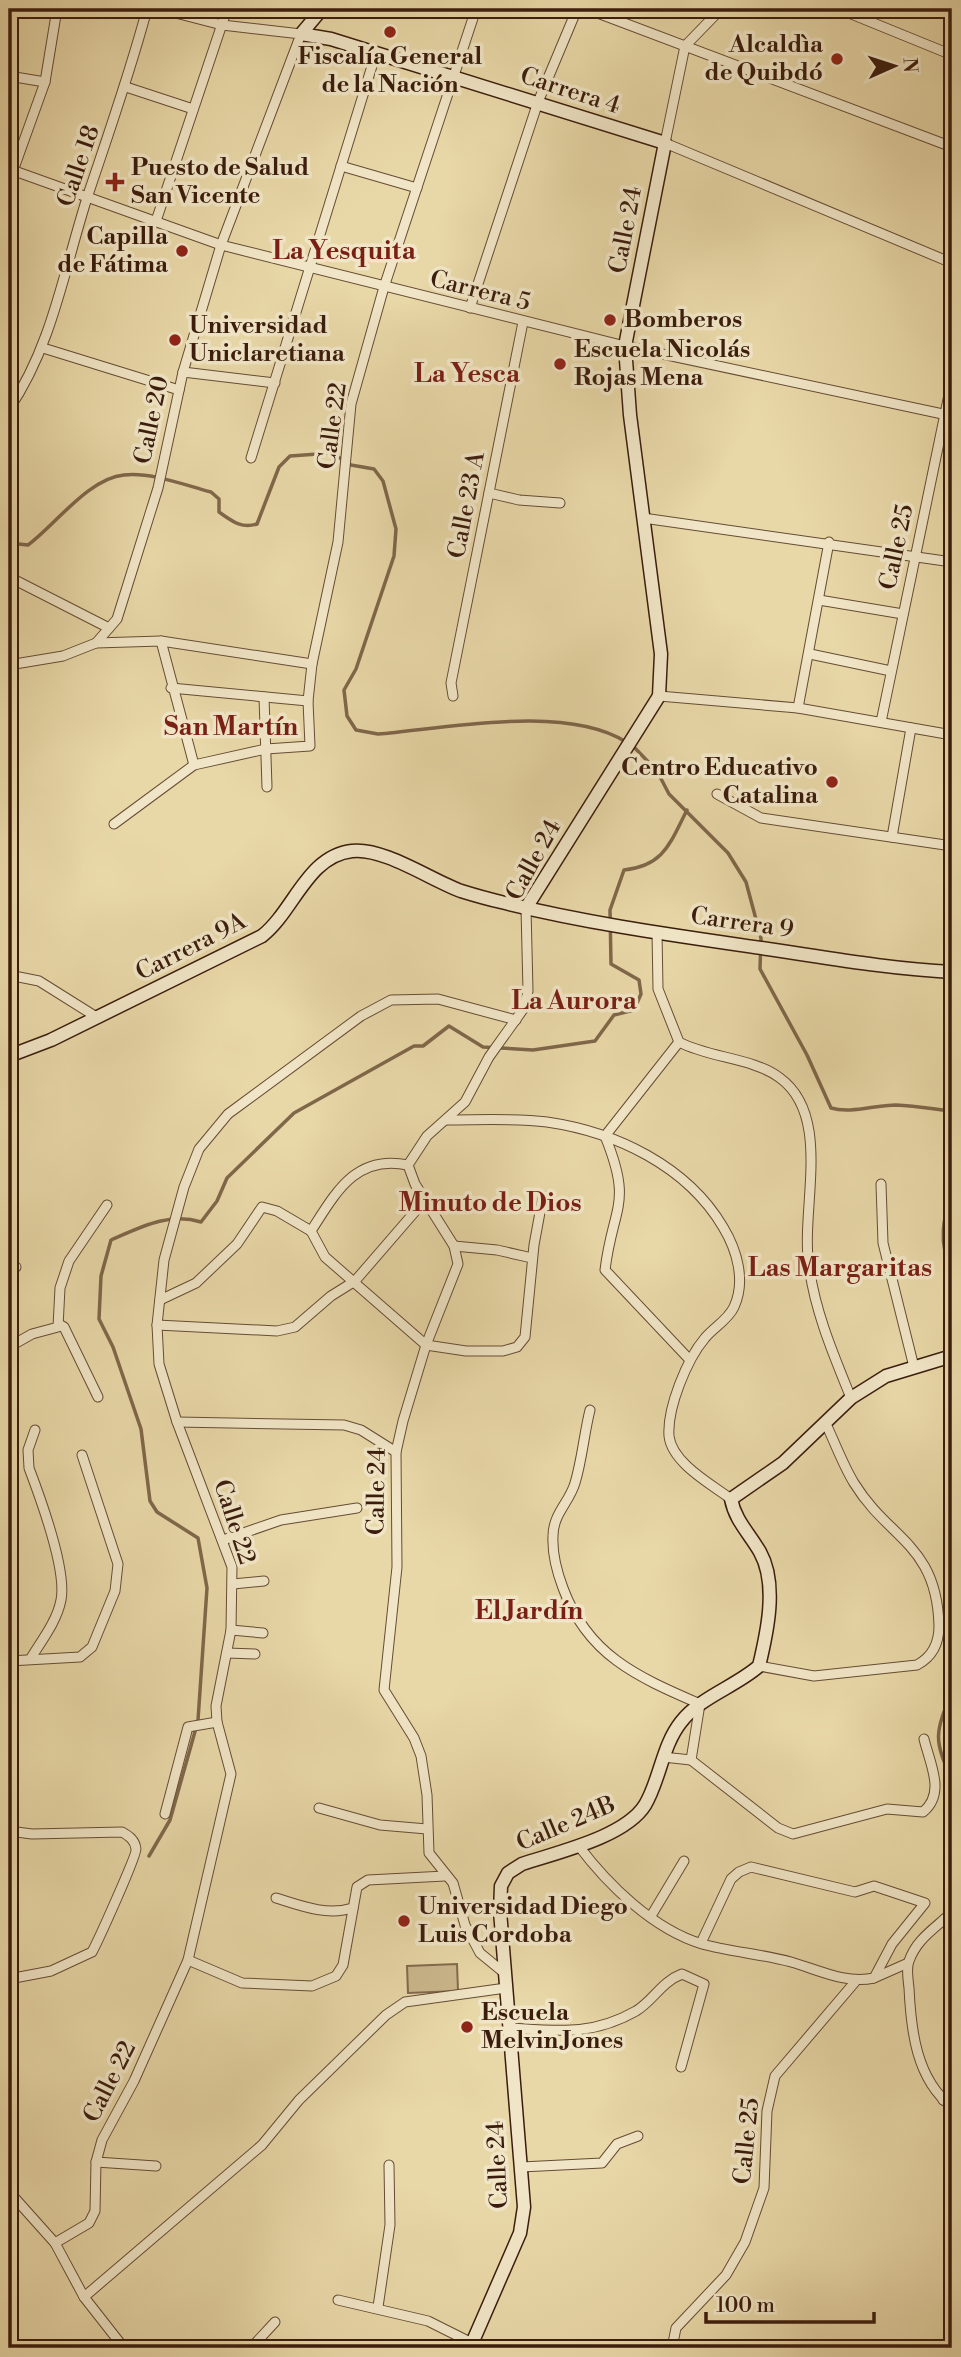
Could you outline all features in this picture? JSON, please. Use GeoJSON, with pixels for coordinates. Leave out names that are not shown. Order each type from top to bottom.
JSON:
{"type":"FeatureCollection","features":[{"type":"Feature","properties":{"kind":"street"},"geometry":{"type":"LineString","coordinates":[[11,170],[45,82],[57,9]]}},
{"type":"Feature","properties":{"kind":"street","name":"Calle 18"},"geometry":{"type":"LineString","coordinates":[[9,409],[43,348],[88,198],[126,87],[147,9]]}},
{"type":"Feature","properties":{"kind":"street","name":"Carrera 4"},"geometry":{"type":"LineString","coordinates":[[160,9],[222,25],[331,39],[538,102],[665,143],[952,263]]}},
{"type":"Feature","properties":{"kind":"street"},"geometry":{"type":"LineString","coordinates":[[156,221],[227,9]]}},
{"type":"Feature","properties":{"kind":"street","name":"Calle 20"},"geometry":{"type":"LineString","coordinates":[[96,643],[117,619],[164,467],[183,372],[221,245],[301,34],[322,9]]}},
{"type":"Feature","properties":{"kind":"street","name":"Calle 22"},"geometry":{"type":"LineString","coordinates":[[266,749],[310,746],[308,701],[312,664],[338,541],[351,404],[384,287],[476,9]]}},
{"type":"Feature","properties":{"kind":"street"},"geometry":{"type":"LineString","coordinates":[[471,308],[538,102],[577,9]]}},
{"type":"Feature","properties":{"kind":"street"},"geometry":{"type":"LineString","coordinates":[[587,9],[952,147]]}},
{"type":"Feature","properties":{"kind":"street"},"geometry":{"type":"LineString","coordinates":[[685,46],[721,9]]}},
{"type":"Feature","properties":{"kind":"street"},"geometry":{"type":"LineString","coordinates":[[839,9],[952,55]]}},
{"type":"Feature","properties":{"kind":"street","name":"Calle 24"},"geometry":{"type":"LineString","coordinates":[[408,1165],[427,1136],[465,1102],[489,1057],[524,1009],[528,991],[526,908],[659,695],[661,654],[625,346],[685,46]]}},
{"type":"Feature","properties":{"kind":"street"},"geometry":{"type":"LineString","coordinates":[[251,458],[376,53]]}},
{"type":"Feature","properties":{"kind":"street"},"geometry":{"type":"LineString","coordinates":[[9,76],[45,82]]}},
{"type":"Feature","properties":{"kind":"street"},"geometry":{"type":"LineString","coordinates":[[126,87],[193,109]]}},
{"type":"Feature","properties":{"kind":"street"},"geometry":{"type":"LineString","coordinates":[[341,166],[417,188]]}},
{"type":"Feature","properties":{"kind":"street","name":"Carrera 5"},"geometry":{"type":"LineString","coordinates":[[11,170],[221,245],[625,346],[949,415]]}},
{"type":"Feature","properties":{"kind":"street","name":"Calle 23 A"},"geometry":{"type":"LineString","coordinates":[[453,696],[451,683],[523,321]]}},
{"type":"Feature","properties":{"kind":"street"},"geometry":{"type":"LineString","coordinates":[[43,348],[179,390]]}},
{"type":"Feature","properties":{"kind":"street"},"geometry":{"type":"LineString","coordinates":[[183,372],[275,383]]}},
{"type":"Feature","properties":{"kind":"street","name":"Calle 25"},"geometry":{"type":"LineString","coordinates":[[881,722],[914,556],[949,415],[952,380]]}},
{"type":"Feature","properties":{"kind":"street"},"geometry":{"type":"LineString","coordinates":[[489,493],[519,500],[560,503]]}},
{"type":"Feature","properties":{"kind":"street"},"geometry":{"type":"LineString","coordinates":[[643,518],[829,542],[952,562]]}},
{"type":"Feature","properties":{"kind":"street"},"geometry":{"type":"LineString","coordinates":[[798,708],[829,542]]}},
{"type":"Feature","properties":{"kind":"street"},"geometry":{"type":"LineString","coordinates":[[9,577],[109,628]]}},
{"type":"Feature","properties":{"kind":"street"},"geometry":{"type":"LineString","coordinates":[[819,600],[903,614]]}},
{"type":"Feature","properties":{"kind":"street"},"geometry":{"type":"LineString","coordinates":[[161,641],[171,688],[194,765]]}},
{"type":"Feature","properties":{"kind":"street"},"geometry":{"type":"LineString","coordinates":[[9,665],[63,656],[96,643],[161,641],[312,664]]}},
{"type":"Feature","properties":{"kind":"street"},"geometry":{"type":"LineString","coordinates":[[810,653],[891,671]]}},
{"type":"Feature","properties":{"kind":"street"},"geometry":{"type":"LineString","coordinates":[[171,688],[308,701]]}},
{"type":"Feature","properties":{"kind":"street"},"geometry":{"type":"LineString","coordinates":[[659,695],[798,708],[952,735]]}},
{"type":"Feature","properties":{"kind":"street"},"geometry":{"type":"LineString","coordinates":[[264,697],[267,788]]}},
{"type":"Feature","properties":{"kind":"street"},"geometry":{"type":"LineString","coordinates":[[892,838],[911,728]]}},
{"type":"Feature","properties":{"kind":"street"},"geometry":{"type":"LineString","coordinates":[[114,824],[194,765],[266,749]]}},
{"type":"Feature","properties":{"kind":"street"},"geometry":{"type":"LineString","coordinates":[[717,794],[761,818],[952,846]]}},
{"type":"Feature","properties":{"kind":"street","name":"Carrera 9A"},"geometry":{"type":"LineString","coordinates":[[9,1056],[98,1018],[262,936],[277,922],[313,873],[330,858],[353,851],[374,853],[461,891],[526,908]]}},
{"type":"Feature","properties":{"kind":"street","name":"Carrera 9"},"geometry":{"type":"LineString","coordinates":[[526,908],[770,949],[916,970],[952,972]]}},
{"type":"Feature","properties":{"kind":"street"},"geometry":{"type":"LineString","coordinates":[[657,932],[658,989],[679,1042],[699,1052],[760,1068],[778,1076],[801,1102],[810,1140],[806,1241],[809,1269],[826,1336],[851,1398]]}},
{"type":"Feature","properties":{"kind":"street"},"geometry":{"type":"LineString","coordinates":[[9,975],[39,981],[98,1018]]}},
{"type":"Feature","properties":{"kind":"street","name":"Calle 22"},"geometry":{"type":"LineString","coordinates":[[55,2242],[89,2223],[95,2211],[96,2162],[102,2140],[134,2081],[188,1960],[232,1774],[217,1722],[216,1706],[231,1630],[232,1567],[177,1422],[159,1364],[157,1325],[164,1260],[179,1205],[199,1149],[228,1114],[379,1005],[411,998],[438,999],[516,1020]]}},
{"type":"Feature","properties":{"kind":"street"},"geometry":{"type":"LineString","coordinates":[[605,1136],[679,1042]]}},
{"type":"Feature","properties":{"kind":"street"},"geometry":{"type":"LineString","coordinates":[[447,1120],[539,1121],[605,1136],[666,1165],[701,1194],[733,1244],[739,1264],[733,1308],[706,1336],[690,1359],[670,1420],[669,1439],[682,1461],[731,1499],[734,1514],[761,1554],[768,1578],[767,1632],[758,1666],[814,1676],[917,1665],[929,1659],[939,1637],[938,1605],[925,1564],[853,1482],[826,1424]]}},
{"type":"Feature","properties":{"kind":"street"},"geometry":{"type":"LineString","coordinates":[[605,1136],[618,1168],[621,1199],[606,1257],[606,1274],[631,1296],[657,1328],[690,1359]]}},
{"type":"Feature","properties":{"kind":"street"},"geometry":{"type":"LineString","coordinates":[[311,1231],[330,1201],[365,1165],[381,1161],[408,1165],[425,1200],[454,1246],[497,1250],[532,1258]]}},
{"type":"Feature","properties":{"kind":"street"},"geometry":{"type":"LineString","coordinates":[[881,1184],[885,1252],[914,1367]]}},
{"type":"Feature","properties":{"kind":"street"},"geometry":{"type":"LineString","coordinates":[[160,1300],[196,1283],[237,1244],[262,1207],[277,1211],[311,1231],[325,1257],[426,1345],[493,1352],[517,1347],[525,1338],[527,1329],[532,1258],[543,1196]]}},
{"type":"Feature","properties":{"kind":"street"},"geometry":{"type":"LineString","coordinates":[[157,1325],[277,1331],[295,1327],[331,1296],[355,1281],[425,1200]]}},
{"type":"Feature","properties":{"kind":"street"},"geometry":{"type":"LineString","coordinates":[[9,1347],[32,1334],[56,1328],[60,1322],[60,1288],[69,1261],[107,1205]]}},
{"type":"Feature","properties":{"kind":"street","name":"Calle 24"},"geometry":{"type":"LineString","coordinates":[[454,1246],[458,1256],[456,1272],[426,1345],[402,1421],[396,1452],[397,1567],[383,1678],[389,1700],[414,1738],[421,1756],[427,1795],[429,1853],[444,1876],[453,1883],[459,1895],[465,1925],[480,1953],[502,1971]]}},
{"type":"Feature","properties":{"kind":"street"},"geometry":{"type":"LineString","coordinates":[[60,1322],[98,1398]]}},
{"type":"Feature","properties":{"kind":"street"},"geometry":{"type":"LineString","coordinates":[[731,1499],[783,1463],[851,1398],[886,1376],[952,1356]]}},
{"type":"Feature","properties":{"kind":"street"},"geometry":{"type":"LineString","coordinates":[[590,1410],[575,1484],[557,1514],[553,1536],[556,1567],[573,1614],[604,1653],[642,1679],[700,1704],[690,1748],[691,1760]]}},
{"type":"Feature","properties":{"kind":"street"},"geometry":{"type":"LineString","coordinates":[[177,1422],[344,1425],[361,1430],[396,1452]]}},
{"type":"Feature","properties":{"kind":"street"},"geometry":{"type":"LineString","coordinates":[[31,1658],[55,1619],[61,1599],[62,1579],[29,1468],[28,1450],[35,1430]]}},
{"type":"Feature","properties":{"kind":"street"},"geometry":{"type":"LineString","coordinates":[[9,1661],[31,1658],[65,1660],[80,1657],[92,1647],[115,1591],[118,1564],[82,1455]]}},
{"type":"Feature","properties":{"kind":"street"},"geometry":{"type":"LineString","coordinates":[[223,1540],[281,1520],[356,1508]]}},
{"type":"Feature","properties":{"kind":"street"},"geometry":{"type":"LineString","coordinates":[[233,1584],[264,1581]]}},
{"type":"Feature","properties":{"kind":"street"},"geometry":{"type":"LineString","coordinates":[[231,1630],[263,1633]]}},
{"type":"Feature","properties":{"kind":"street"},"geometry":{"type":"LineString","coordinates":[[227,1653],[255,1654]]}},
{"type":"Feature","properties":{"kind":"street","name":"Calle 24B"},"geometry":{"type":"LineString","coordinates":[[508,1873],[522,1864],[629,1824],[645,1804],[663,1757],[681,1721],[700,1704],[758,1666]]}},
{"type":"Feature","properties":{"kind":"street"},"geometry":{"type":"LineString","coordinates":[[165,1814],[188,1727],[217,1722]]}},
{"type":"Feature","properties":{"kind":"street"},"geometry":{"type":"LineString","coordinates":[[663,1757],[691,1760],[778,1828],[793,1834],[887,1809],[923,1812],[933,1803],[937,1792],[924,1739]]}},
{"type":"Feature","properties":{"kind":"street"},"geometry":{"type":"LineString","coordinates":[[319,1808],[380,1825],[427,1829]]}},
{"type":"Feature","properties":{"kind":"street"},"geometry":{"type":"LineString","coordinates":[[9,1830],[32,1834],[122,1832],[133,1839],[136,1848],[134,1862],[112,1903],[92,1952],[51,1971],[9,1979]]}},
{"type":"Feature","properties":{"kind":"street"},"geometry":{"type":"LineString","coordinates":[[578,1845],[625,1897],[651,1916],[701,1943],[788,1961],[855,1982],[874,1978],[908,1963]]}},
{"type":"Feature","properties":{"kind":"street"},"geometry":{"type":"LineString","coordinates":[[651,1916],[684,1861]]}},
{"type":"Feature","properties":{"kind":"street"},"geometry":{"type":"LineString","coordinates":[[701,1943],[731,1879],[739,1871],[751,1867],[855,1892],[874,1886],[925,1903],[892,1944],[874,1978]]}},
{"type":"Feature","properties":{"kind":"street","name":"Calle 24"},"geometry":{"type":"LineString","coordinates":[[471,2346],[520,2233],[524,2207],[510,2028],[502,1971],[501,1886],[508,1873]]}},
{"type":"Feature","properties":{"kind":"street"},"geometry":{"type":"LineString","coordinates":[[188,1960],[242,1983],[312,1986],[336,1976],[343,1965],[357,1887],[368,1880],[444,1876]]}},
{"type":"Feature","properties":{"kind":"street"},"geometry":{"type":"LineString","coordinates":[[276,1898],[306,1908],[338,1913],[354,1908]]}},
{"type":"Feature","properties":{"kind":"street"},"geometry":{"type":"LineString","coordinates":[[952,1912],[928,1931],[908,1963],[910,2018],[917,2052],[929,2082],[952,2107]]}},
{"type":"Feature","properties":{"kind":"street"},"geometry":{"type":"LineString","coordinates":[[510,2028],[586,2031],[638,2010],[668,1979],[681,1974],[704,1984],[681,2067]]}},
{"type":"Feature","properties":{"kind":"street","name":"Calle 25"},"geometry":{"type":"LineString","coordinates":[[671,2348],[676,2328],[726,2275],[745,2242],[764,2188],[767,2111],[775,2076],[855,1982]]}},
{"type":"Feature","properties":{"kind":"street"},"geometry":{"type":"LineString","coordinates":[[84,2297],[262,2145],[299,2100],[386,2015],[405,2002],[506,1988]]}},
{"type":"Feature","properties":{"kind":"street"},"geometry":{"type":"LineString","coordinates":[[943,2100],[952,2091]]}},
{"type":"Feature","properties":{"kind":"street"},"geometry":{"type":"LineString","coordinates":[[521,2167],[602,2163],[617,2144],[638,2136]]}},
{"type":"Feature","properties":{"kind":"street"},"geometry":{"type":"LineString","coordinates":[[96,2162],[156,2166]]}},
{"type":"Feature","properties":{"kind":"street"},"geometry":{"type":"LineString","coordinates":[[378,2307],[390,2225],[389,2165]]}},
{"type":"Feature","properties":{"kind":"street"},"geometry":{"type":"LineString","coordinates":[[13,2196],[55,2242],[84,2297],[124,2348]]}},
{"type":"Feature","properties":{"kind":"street"},"geometry":{"type":"LineString","coordinates":[[338,2300],[378,2307],[428,2321],[471,2346]]}},
{"type":"Feature","properties":{"kind":"street"},"geometry":{"type":"LineString","coordinates":[[251,2348],[275,2322]]}},
{"type":"Feature","properties":{"kind":"shaded area"},"geometry":{"type":"Polygon","coordinates":[[[457,1964],[458,1991],[408,1993],[407,1966],[457,1964]]]}},
{"type":"Feature","properties":{"kind":"waterway"},"geometry":{"type":"LineString","coordinates":[[9,543],[28,545],[85,493],[98,484],[124,475],[157,477],[211,492],[219,499],[219,512],[241,525],[257,524],[279,467],[290,456],[332,453],[351,465],[374,469],[383,481],[396,529],[394,556],[356,669],[344,690],[347,716],[356,730],[378,734],[471,724],[540,721],[601,730],[626,742]]}},
{"type":"Feature","properties":{"kind":"waterway"},"geometry":{"type":"LineString","coordinates":[[633,746],[657,771],[669,794],[728,853],[746,882],[761,938],[760,969],[807,1055],[831,1108],[847,1110],[896,1105],[952,1111]]}},
{"type":"Feature","properties":{"kind":"waterway"},"geometry":{"type":"LineString","coordinates":[[198,1720],[207,1588],[198,1538],[157,1512],[150,1501],[141,1429],[113,1347],[99,1319],[101,1276],[111,1240],[155,1222],[178,1219],[201,1222],[217,1201],[227,1178],[294,1113],[414,1046],[423,1046],[449,1026],[483,1047],[533,1050],[595,1041],[614,1015],[634,1010],[641,994],[639,980],[611,964],[610,910],[624,870],[637,868],[657,858],[670,842],[687,810]]}},
{"type":"Feature","properties":{"kind":"waterway"},"geometry":{"type":"LineString","coordinates":[[952,1191],[943,1230],[947,1259],[952,1268]]}},
{"type":"Feature","properties":{"kind":"waterway"},"geometry":{"type":"LineString","coordinates":[[952,1693],[942,1717],[939,1736],[939,1746],[952,1779]]}},
{"type":"Feature","properties":{"kind":"waterway"},"geometry":{"type":"LineString","coordinates":[[149,1856],[170,1820],[196,1728]]}},
{"type":"Feature","properties":{"kind":"place","name":"Fiscalía General de la Nación"},"geometry":{"type":"Point","coordinates":[390,32]}},
{"type":"Feature","properties":{"kind":"place","name":"Alcaldìa de Quibdó"},"geometry":{"type":"Point","coordinates":[837,59]}},
{"type":"Feature","properties":{"kind":"place","name":"Puesto de Salud San Vicente"},"geometry":{"type":"Point","coordinates":[115,182]}},
{"type":"Feature","properties":{"kind":"place","name":"Capilla de Fátima"},"geometry":{"type":"Point","coordinates":[182,251]}},
{"type":"Feature","properties":{"kind":"place","name":"Bomberos"},"geometry":{"type":"Point","coordinates":[610,320]}},
{"type":"Feature","properties":{"kind":"place","name":"Universidad Uniclaretiana"},"geometry":{"type":"Point","coordinates":[175,340]}},
{"type":"Feature","properties":{"kind":"place","name":"Escuela Nicolás Rojas Mena"},"geometry":{"type":"Point","coordinates":[560,364]}},
{"type":"Feature","properties":{"kind":"place","name":"Centro Educativo Catalina"},"geometry":{"type":"Point","coordinates":[832,782]}},
{"type":"Feature","properties":{"kind":"place","name":"Universidad Diego Luis Cordoba"},"geometry":{"type":"Point","coordinates":[404,1921]}},
{"type":"Feature","properties":{"kind":"place","name":"Escuela Melvin Jones"},"geometry":{"type":"Point","coordinates":[467,2027]}},
{"type":"Feature","properties":{"kind":"district","name":"La Yesquita"},"geometry":{"type":"Point","coordinates":[344,251]}},
{"type":"Feature","properties":{"kind":"district","name":"La Yesca"},"geometry":{"type":"Point","coordinates":[467,374]}},
{"type":"Feature","properties":{"kind":"district","name":"San Martín"},"geometry":{"type":"Point","coordinates":[231,727]}},
{"type":"Feature","properties":{"kind":"district","name":"La Aurora"},"geometry":{"type":"Point","coordinates":[574,1001]}},
{"type":"Feature","properties":{"kind":"district","name":"Minuto de Dios"},"geometry":{"type":"Point","coordinates":[490,1203]}},
{"type":"Feature","properties":{"kind":"district","name":"Las Margaritas"},"geometry":{"type":"Point","coordinates":[840,1268]}},
{"type":"Feature","properties":{"kind":"district","name":"El Jardín"},"geometry":{"type":"Point","coordinates":[529,1611]}}]}
